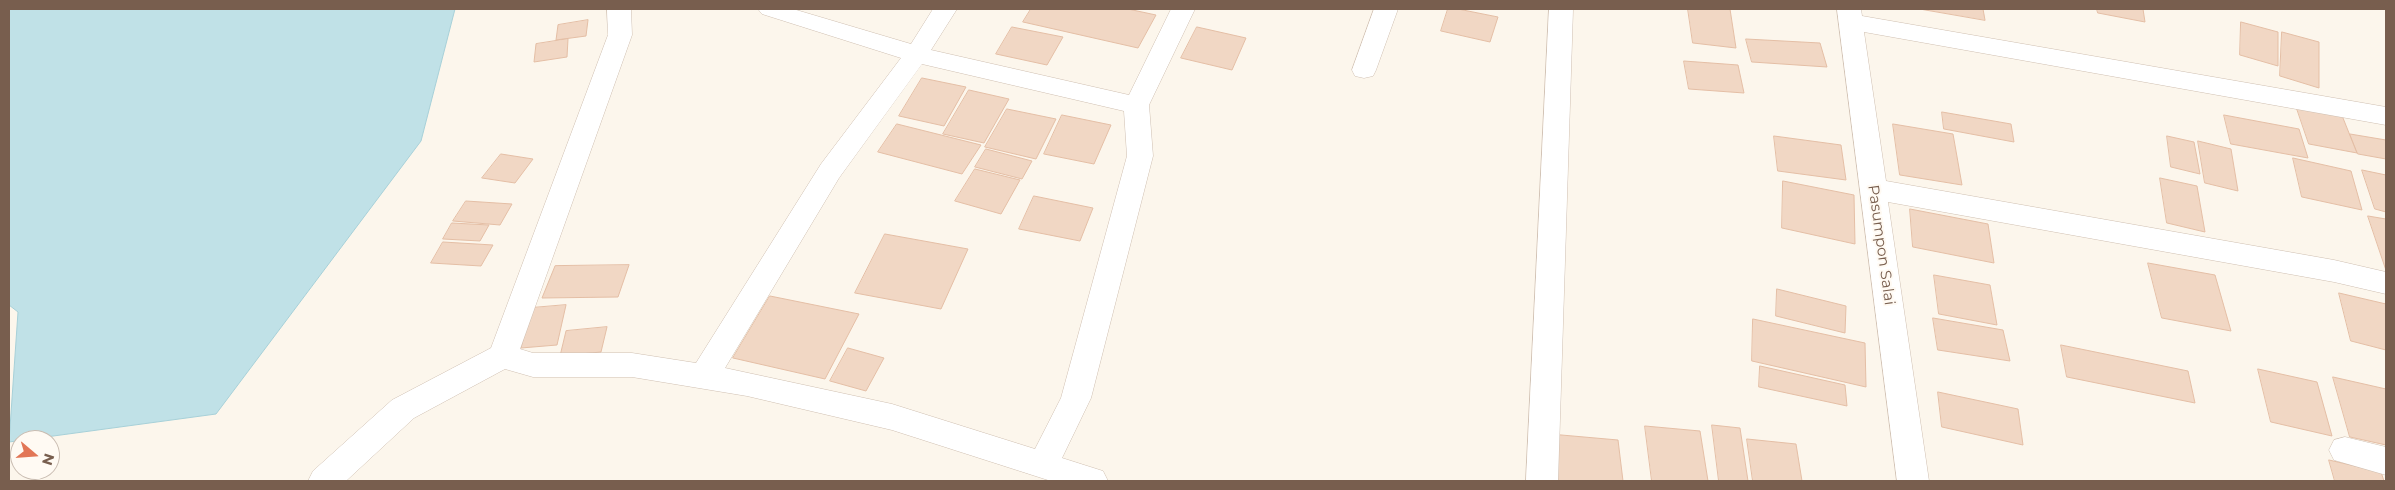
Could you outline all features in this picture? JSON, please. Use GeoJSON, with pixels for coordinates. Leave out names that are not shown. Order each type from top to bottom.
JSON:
{"type":"FeatureCollection","features":[{"type":"Feature","properties":{"kind":"street"},"geometry":{"type":"LineString","coordinates":[[324,481],[403,409],[503,356],[620,35],[619,9]]}},
{"type":"Feature","properties":{"kind":"street"},"geometry":{"type":"LineString","coordinates":[[770,9],[805,22],[916,55],[1136,105]]}},
{"type":"Feature","properties":{"kind":"street"},"geometry":{"type":"LineString","coordinates":[[704,376],[830,171],[916,55],[945,9]]}},
{"type":"Feature","properties":{"kind":"street"},"geometry":{"type":"LineString","coordinates":[[1043,465],[1076,398],[1140,156],[1136,105],[1183,9]]}},
{"type":"Feature","properties":{"kind":"street"},"geometry":{"type":"LineString","coordinates":[[1364,70],[1386,9]]}},
{"type":"Feature","properties":{"kind":"street"},"geometry":{"type":"LineString","coordinates":[[1542,481],[1561,9]]}},
{"type":"Feature","properties":{"kind":"street"},"geometry":{"type":"LineString","coordinates":[[1850,15],[2386,116]]}},
{"type":"Feature","properties":{"kind":"street","name":"Pasumpon Salai"},"geometry":{"type":"LineString","coordinates":[[1850,15],[1913,481]]}},
{"type":"Feature","properties":{"kind":"street"},"geometry":{"type":"LineString","coordinates":[[1873,189],[2334,271],[2386,283]]}},
{"type":"Feature","properties":{"kind":"street"},"geometry":{"type":"LineString","coordinates":[[503,356],[533,365],[632,365],[748,384],[892,417],[1092,481]]}},
{"type":"Feature","properties":{"kind":"street"},"geometry":{"type":"LineString","coordinates":[[2345,450],[2386,461]]}},
{"type":"Feature","properties":{"kind":"water"},"geometry":{"type":"Polygon","coordinates":[[[9,9],[455,9],[421,141],[216,414],[60,435],[60,430],[10,430],[9,442],[18,312],[9,305],[9,9]]]}},
{"type":"Feature","properties":{"kind":"building"},"geometry":{"type":"Polygon","coordinates":[[[1031,9],[1128,9],[1156,15],[1138,48],[1023,22],[1031,9]]]}},
{"type":"Feature","properties":{"kind":"building"},"geometry":{"type":"Polygon","coordinates":[[[1448,9],[1458,9],[1498,17],[1490,42],[1441,31],[1448,9]]]}},
{"type":"Feature","properties":{"kind":"building"},"geometry":{"type":"Polygon","coordinates":[[[1688,9],[1730,9],[1736,48],[1693,43],[1688,9]]]}},
{"type":"Feature","properties":{"kind":"building"},"geometry":{"type":"Polygon","coordinates":[[[1920,9],[1983,9],[1985,20],[1920,9]]]}},
{"type":"Feature","properties":{"kind":"building"},"geometry":{"type":"Polygon","coordinates":[[[2097,9],[2143,9],[2145,22],[2098,13],[2097,9]]]}},
{"type":"Feature","properties":{"kind":"building"},"geometry":{"type":"Polygon","coordinates":[[[588,20],[586,36],[556,40],[558,25],[588,20]]]}},
{"type":"Feature","properties":{"kind":"building"},"geometry":{"type":"Polygon","coordinates":[[[2241,22],[2278,32],[2278,66],[2240,55],[2241,22]]]}},
{"type":"Feature","properties":{"kind":"building"},"geometry":{"type":"Polygon","coordinates":[[[1012,27],[1063,37],[1047,65],[996,54],[1012,27]]]}},
{"type":"Feature","properties":{"kind":"building"},"geometry":{"type":"Polygon","coordinates":[[[1197,27],[1246,38],[1232,70],[1181,58],[1197,27]]]}},
{"type":"Feature","properties":{"kind":"building"},"geometry":{"type":"Polygon","coordinates":[[[2282,32],[2319,42],[2319,88],[2280,76],[2282,32]]]}},
{"type":"Feature","properties":{"kind":"building"},"geometry":{"type":"Polygon","coordinates":[[[568,39],[567,57],[534,62],[536,44],[568,39]]]}},
{"type":"Feature","properties":{"kind":"building"},"geometry":{"type":"Polygon","coordinates":[[[1746,39],[1820,43],[1827,67],[1752,62],[1746,39]]]}},
{"type":"Feature","properties":{"kind":"building"},"geometry":{"type":"Polygon","coordinates":[[[1684,61],[1738,65],[1744,93],[1689,89],[1684,61]]]}},
{"type":"Feature","properties":{"kind":"building"},"geometry":{"type":"Polygon","coordinates":[[[922,78],[966,87],[944,126],[899,116],[922,78]]]}},
{"type":"Feature","properties":{"kind":"building"},"geometry":{"type":"Polygon","coordinates":[[[969,90],[1009,99],[984,143],[943,134],[969,90]]]}},
{"type":"Feature","properties":{"kind":"building"},"geometry":{"type":"Polygon","coordinates":[[[2294,100],[2339,108],[2357,153],[2309,144],[2294,100]]]}},
{"type":"Feature","properties":{"kind":"building"},"geometry":{"type":"Polygon","coordinates":[[[1007,109],[1056,119],[1036,159],[985,147],[1007,109]]]}},
{"type":"Feature","properties":{"kind":"building"},"geometry":{"type":"Polygon","coordinates":[[[1942,112],[2011,124],[2014,142],[1944,129],[1942,112]]]}},
{"type":"Feature","properties":{"kind":"building"},"geometry":{"type":"Polygon","coordinates":[[[1062,115],[1111,125],[1094,164],[1044,154],[1062,115]]]}},
{"type":"Feature","properties":{"kind":"building"},"geometry":{"type":"Polygon","coordinates":[[[2224,115],[2299,129],[2308,158],[2231,144],[2224,115]]]}},
{"type":"Feature","properties":{"kind":"building"},"geometry":{"type":"Polygon","coordinates":[[[897,124],[981,145],[962,174],[878,152],[897,124]]]}},
{"type":"Feature","properties":{"kind":"building"},"geometry":{"type":"Polygon","coordinates":[[[1893,124],[1953,134],[1962,185],[1900,175],[1893,124]]]}},
{"type":"Feature","properties":{"kind":"building"},"geometry":{"type":"Polygon","coordinates":[[[2350,134],[2386,140],[2386,159],[2358,154],[2350,134]]]}},
{"type":"Feature","properties":{"kind":"building"},"geometry":{"type":"Polygon","coordinates":[[[1774,136],[1841,145],[1846,180],[1778,171],[1774,136]]]}},
{"type":"Feature","properties":{"kind":"building"},"geometry":{"type":"Polygon","coordinates":[[[2167,136],[2194,142],[2200,174],[2171,167],[2167,136]]]}},
{"type":"Feature","properties":{"kind":"building"},"geometry":{"type":"Polygon","coordinates":[[[2198,141],[2231,149],[2238,191],[2205,183],[2198,141]]]}},
{"type":"Feature","properties":{"kind":"building"},"geometry":{"type":"Polygon","coordinates":[[[986,149],[1032,161],[1022,179],[975,167],[986,149]]]}},
{"type":"Feature","properties":{"kind":"building"},"geometry":{"type":"Polygon","coordinates":[[[501,154],[533,159],[515,183],[482,178],[501,154]]]}},
{"type":"Feature","properties":{"kind":"building"},"geometry":{"type":"Polygon","coordinates":[[[2293,158],[2351,171],[2362,210],[2302,197],[2293,158]]]}},
{"type":"Feature","properties":{"kind":"building"},"geometry":{"type":"Polygon","coordinates":[[[975,169],[1020,180],[1001,214],[955,201],[975,169]]]}},
{"type":"Feature","properties":{"kind":"building"},"geometry":{"type":"Polygon","coordinates":[[[2362,170],[2386,175],[2386,212],[2375,209],[2362,170]]]}},
{"type":"Feature","properties":{"kind":"building"},"geometry":{"type":"Polygon","coordinates":[[[2160,178],[2197,186],[2205,232],[2167,223],[2160,178]]]}},
{"type":"Feature","properties":{"kind":"building"},"geometry":{"type":"Polygon","coordinates":[[[1783,181],[1854,195],[1855,244],[1782,228],[1783,181]]]}},
{"type":"Feature","properties":{"kind":"building"},"geometry":{"type":"Polygon","coordinates":[[[1034,196],[1093,208],[1080,241],[1019,229],[1034,196]]]}},
{"type":"Feature","properties":{"kind":"building"},"geometry":{"type":"Polygon","coordinates":[[[466,201],[512,204],[500,225],[453,221],[466,201]]]}},
{"type":"Feature","properties":{"kind":"building"},"geometry":{"type":"Polygon","coordinates":[[[1910,209],[1988,224],[1994,263],[1913,247],[1910,209]]]}},
{"type":"Feature","properties":{"kind":"building"},"geometry":{"type":"Polygon","coordinates":[[[2368,216],[2386,219],[2386,270],[2368,216]]]}},
{"type":"Feature","properties":{"kind":"building"},"geometry":{"type":"Polygon","coordinates":[[[452,223],[489,225],[480,241],[443,239],[452,223]]]}},
{"type":"Feature","properties":{"kind":"building"},"geometry":{"type":"Polygon","coordinates":[[[885,234],[968,249],[941,309],[855,293],[885,234]]]}},
{"type":"Feature","properties":{"kind":"building"},"geometry":{"type":"Polygon","coordinates":[[[443,242],[493,245],[481,266],[431,263],[443,242]]]}},
{"type":"Feature","properties":{"kind":"building"},"geometry":{"type":"Polygon","coordinates":[[[2148,263],[2215,275],[2231,331],[2162,318],[2148,263]]]}},
{"type":"Feature","properties":{"kind":"building"},"geometry":{"type":"Polygon","coordinates":[[[629,265],[618,297],[542,298],[555,266],[629,265]]]}},
{"type":"Feature","properties":{"kind":"building"},"geometry":{"type":"Polygon","coordinates":[[[1934,275],[1990,285],[1997,325],[1939,314],[1934,275]]]}},
{"type":"Feature","properties":{"kind":"building"},"geometry":{"type":"Polygon","coordinates":[[[1777,289],[1846,306],[1845,333],[1776,316],[1777,289]]]}},
{"type":"Feature","properties":{"kind":"building"},"geometry":{"type":"Polygon","coordinates":[[[2339,293],[2386,304],[2386,350],[2351,341],[2339,293]]]}},
{"type":"Feature","properties":{"kind":"building"},"geometry":{"type":"Polygon","coordinates":[[[770,296],[859,314],[825,379],[733,358],[770,296]]]}},
{"type":"Feature","properties":{"kind":"building"},"geometry":{"type":"Polygon","coordinates":[[[566,305],[557,345],[521,348],[531,308],[566,305]]]}},
{"type":"Feature","properties":{"kind":"building"},"geometry":{"type":"Polygon","coordinates":[[[1933,318],[2003,330],[2010,361],[1938,350],[1933,318]]]}},
{"type":"Feature","properties":{"kind":"building"},"geometry":{"type":"Polygon","coordinates":[[[1753,319],[1865,343],[1866,387],[1752,361],[1753,319]]]}},
{"type":"Feature","properties":{"kind":"building"},"geometry":{"type":"Polygon","coordinates":[[[607,327],[601,352],[560,356],[566,331],[607,327]]]}},
{"type":"Feature","properties":{"kind":"building"},"geometry":{"type":"Polygon","coordinates":[[[2061,345],[2188,371],[2195,403],[2067,377],[2061,345]]]}},
{"type":"Feature","properties":{"kind":"building"},"geometry":{"type":"Polygon","coordinates":[[[848,348],[884,358],[866,391],[830,381],[848,348]]]}},
{"type":"Feature","properties":{"kind":"building"},"geometry":{"type":"Polygon","coordinates":[[[1760,366],[1845,385],[1847,406],[1759,387],[1760,366]]]}},
{"type":"Feature","properties":{"kind":"building"},"geometry":{"type":"Polygon","coordinates":[[[2258,369],[2317,382],[2332,436],[2271,422],[2258,369]]]}},
{"type":"Feature","properties":{"kind":"building"},"geometry":{"type":"Polygon","coordinates":[[[2333,377],[2386,389],[2386,445],[2350,437],[2333,377]]]}},
{"type":"Feature","properties":{"kind":"building"},"geometry":{"type":"Polygon","coordinates":[[[1938,392],[2018,409],[2023,445],[1942,427],[1938,392]]]}},
{"type":"Feature","properties":{"kind":"building"},"geometry":{"type":"Polygon","coordinates":[[[1712,425],[1740,428],[1748,481],[1719,481],[1712,425]]]}},
{"type":"Feature","properties":{"kind":"building"},"geometry":{"type":"Polygon","coordinates":[[[1645,426],[1700,431],[1708,481],[1652,481],[1645,426]]]}},
{"type":"Feature","properties":{"kind":"building"},"geometry":{"type":"Polygon","coordinates":[[[1550,434],[1618,440],[1623,481],[1555,481],[1550,434]]]}},
{"type":"Feature","properties":{"kind":"building"},"geometry":{"type":"Polygon","coordinates":[[[1747,439],[1796,444],[1802,481],[1753,481],[1747,439]]]}},
{"type":"Feature","properties":{"kind":"building"},"geometry":{"type":"Polygon","coordinates":[[[2329,460],[2381,472],[2384,481],[2335,481],[2329,460]]]}}]}
